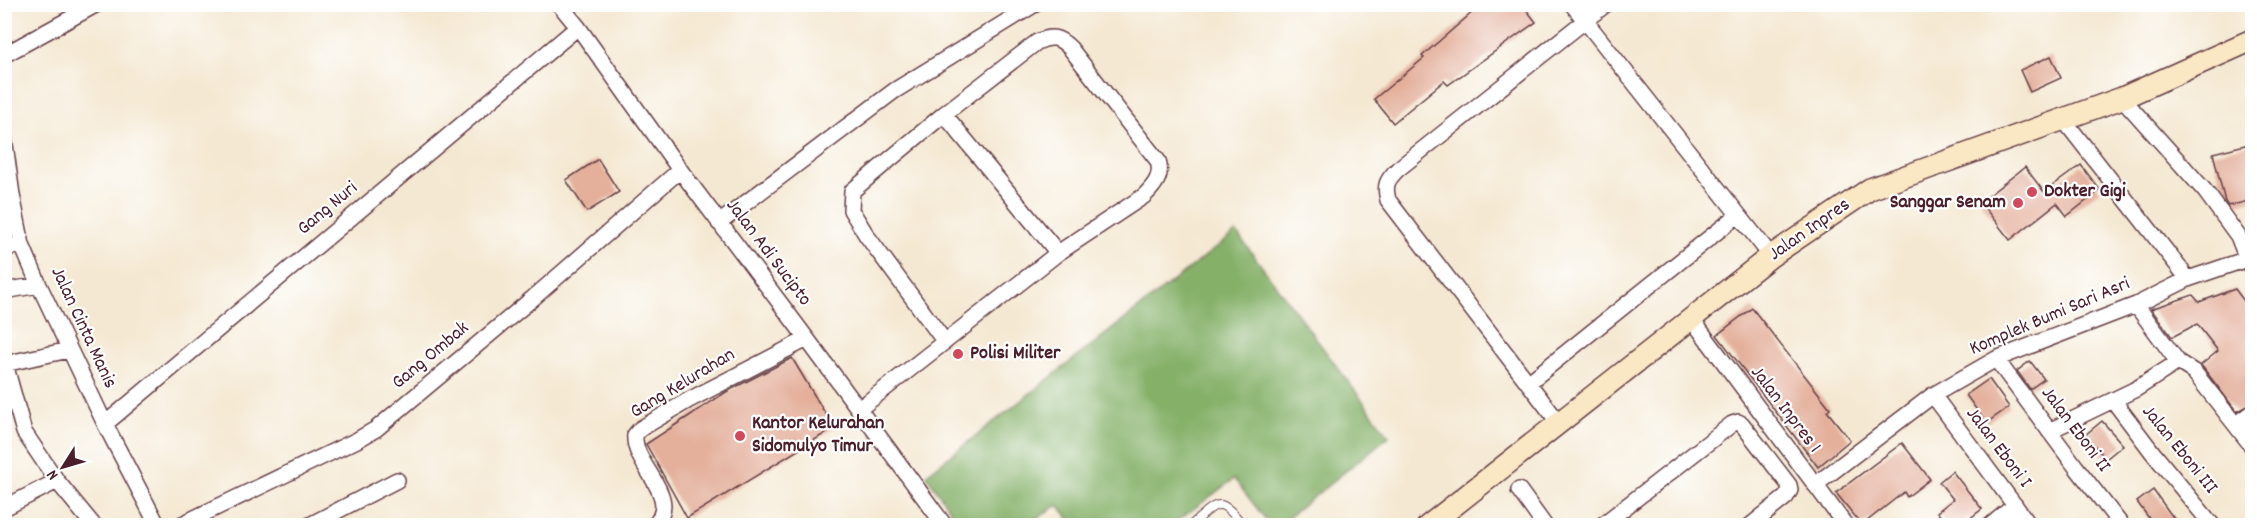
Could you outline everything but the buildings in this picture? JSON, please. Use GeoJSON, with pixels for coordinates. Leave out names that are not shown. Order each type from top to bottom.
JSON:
{"type":"FeatureCollection","features":[{"type":"Feature","properties":{"kind":"main road","name":"Jalan Inpres"},"geometry":{"type":"LineString","coordinates":[[1428,525],[1771,256],[1870,189],[2122,98],[2253,40]]}},
{"type":"Feature","properties":{"kind":"street"},"geometry":{"type":"LineString","coordinates":[[4,56],[97,4]]}},
{"type":"Feature","properties":{"kind":"street","name":"Jalan Adi Sucipto"},"geometry":{"type":"LineString","coordinates":[[559,4],[719,223],[945,525]]}},
{"type":"Feature","properties":{"kind":"street"},"geometry":{"type":"LineString","coordinates":[[719,223],[894,91],[1035,4]]}},
{"type":"Feature","properties":{"kind":"street"},"geometry":{"type":"LineString","coordinates":[[1572,4],[1771,256]]}},
{"type":"Feature","properties":{"kind":"street"},"geometry":{"type":"LineString","coordinates":[[1559,423],[1388,200],[1385,188],[1387,180],[1398,169],[1606,4]]}},
{"type":"Feature","properties":{"kind":"street","name":"Gang Nuri"},"geometry":{"type":"LineString","coordinates":[[105,424],[578,27]]}},
{"type":"Feature","properties":{"kind":"street"},"geometry":{"type":"LineString","coordinates":[[859,409],[1058,254],[1144,196],[1155,185],[1161,168],[1158,161],[1070,48],[1062,40],[1054,37],[1037,42],[944,114],[852,191],[851,210],[867,236],[945,342]]}},
{"type":"Feature","properties":{"kind":"street"},"geometry":{"type":"LineString","coordinates":[[2122,98],[2205,191],[2238,236],[2250,263]]}},
{"type":"Feature","properties":{"kind":"street"},"geometry":{"type":"LineString","coordinates":[[944,114],[1058,254]]}},
{"type":"Feature","properties":{"kind":"street"},"geometry":{"type":"LineString","coordinates":[[2063,119],[2188,279]]}},
{"type":"Feature","properties":{"kind":"street","name":"Jalan Cinta Manis"},"geometry":{"type":"LineString","coordinates":[[4,137],[22,245],[69,350],[158,525]]}},
{"type":"Feature","properties":{"kind":"street","name":"Gang Ombak"},"geometry":{"type":"LineString","coordinates":[[178,525],[376,429],[532,299],[680,170]]}},
{"type":"Feature","properties":{"kind":"street"},"geometry":{"type":"LineString","coordinates":[[1528,383],[1738,215]]}},
{"type":"Feature","properties":{"kind":"street"},"geometry":{"type":"LineString","coordinates":[[4,248],[22,245]]}},
{"type":"Feature","properties":{"kind":"street","name":"Komplek Bumi Sari Asri"},"geometry":{"type":"LineString","coordinates":[[1815,485],[1933,395],[1996,358],[2136,305],[2188,279],[2250,263]]}},
{"type":"Feature","properties":{"kind":"street"},"geometry":{"type":"LineString","coordinates":[[4,291],[39,285]]}},
{"type":"Feature","properties":{"kind":"street"},"geometry":{"type":"LineString","coordinates":[[2136,305],[2178,362],[2194,372],[2253,446]]}},
{"type":"Feature","properties":{"kind":"street","name":"Jalan Inpres 1"},"geometry":{"type":"LineString","coordinates":[[1691,318],[1846,525]]}},
{"type":"Feature","properties":{"kind":"street","name":"Gang Kelurahan"},"geometry":{"type":"LineString","coordinates":[[654,525],[662,512],[663,499],[636,447],[635,435],[640,429],[688,400],[807,339]]}},
{"type":"Feature","properties":{"kind":"street"},"geometry":{"type":"LineString","coordinates":[[69,350],[5,364],[24,432],[57,481],[94,525]]}},
{"type":"Feature","properties":{"kind":"street","name":"Jalan Eboni II"},"geometry":{"type":"LineString","coordinates":[[1996,358],[2122,525]]}},
{"type":"Feature","properties":{"kind":"street"},"geometry":{"type":"LineString","coordinates":[[2049,431],[2155,378],[2178,362]]}},
{"type":"Feature","properties":{"kind":"street","name":"Jalan Eboni I"},"geometry":{"type":"LineString","coordinates":[[1933,395],[2030,525]]}},
{"type":"Feature","properties":{"kind":"street","name":"Jalan Eboni III"},"geometry":{"type":"LineString","coordinates":[[2113,400],[2153,453],[2213,525]]}},
{"type":"Feature","properties":{"kind":"street"},"geometry":{"type":"LineString","coordinates":[[2237,424],[2253,413]]}},
{"type":"Feature","properties":{"kind":"street"},"geometry":{"type":"LineString","coordinates":[[1601,525],[1732,424],[1738,422],[1742,424],[1789,485],[1790,490],[1786,497],[1750,525]]}},
{"type":"Feature","properties":{"kind":"street"},"geometry":{"type":"LineString","coordinates":[[308,525],[397,480]]}},
{"type":"Feature","properties":{"kind":"street"},"geometry":{"type":"LineString","coordinates":[[4,508],[57,481]]}},
{"type":"Feature","properties":{"kind":"street"},"geometry":{"type":"LineString","coordinates":[[1519,490],[1545,525]]}},
{"type":"Feature","properties":{"kind":"street"},"geometry":{"type":"LineString","coordinates":[[1990,525],[2015,505]]}},
{"type":"Feature","properties":{"kind":"lane"},"geometry":{"type":"LineString","coordinates":[[1190,525],[1216,505],[1221,504],[1228,507],[1244,525]]}},
{"type":"Feature","properties":{"kind":"green space"},"geometry":{"type":"Polygon","coordinates":[[[1236,232],[1389,436],[1279,525],[1270,525],[1234,479],[1172,525],[1074,525],[1058,505],[1027,525],[960,525],[926,475],[1236,232]]]}},
{"type":"Feature","properties":{"kind":"place","name":"Dokter Gigi"},"geometry":{"type":"Point","coordinates":[2032,192]}},
{"type":"Feature","properties":{"kind":"place","name":"Sanggar Senam"},"geometry":{"type":"Point","coordinates":[2018,203]}},
{"type":"Feature","properties":{"kind":"place","name":"Polisi Militer"},"geometry":{"type":"Point","coordinates":[958,354]}},
{"type":"Feature","properties":{"kind":"place","name":"Kantor Kelurahan Sidomulyo Timur"},"geometry":{"type":"Point","coordinates":[740,436]}}]}
